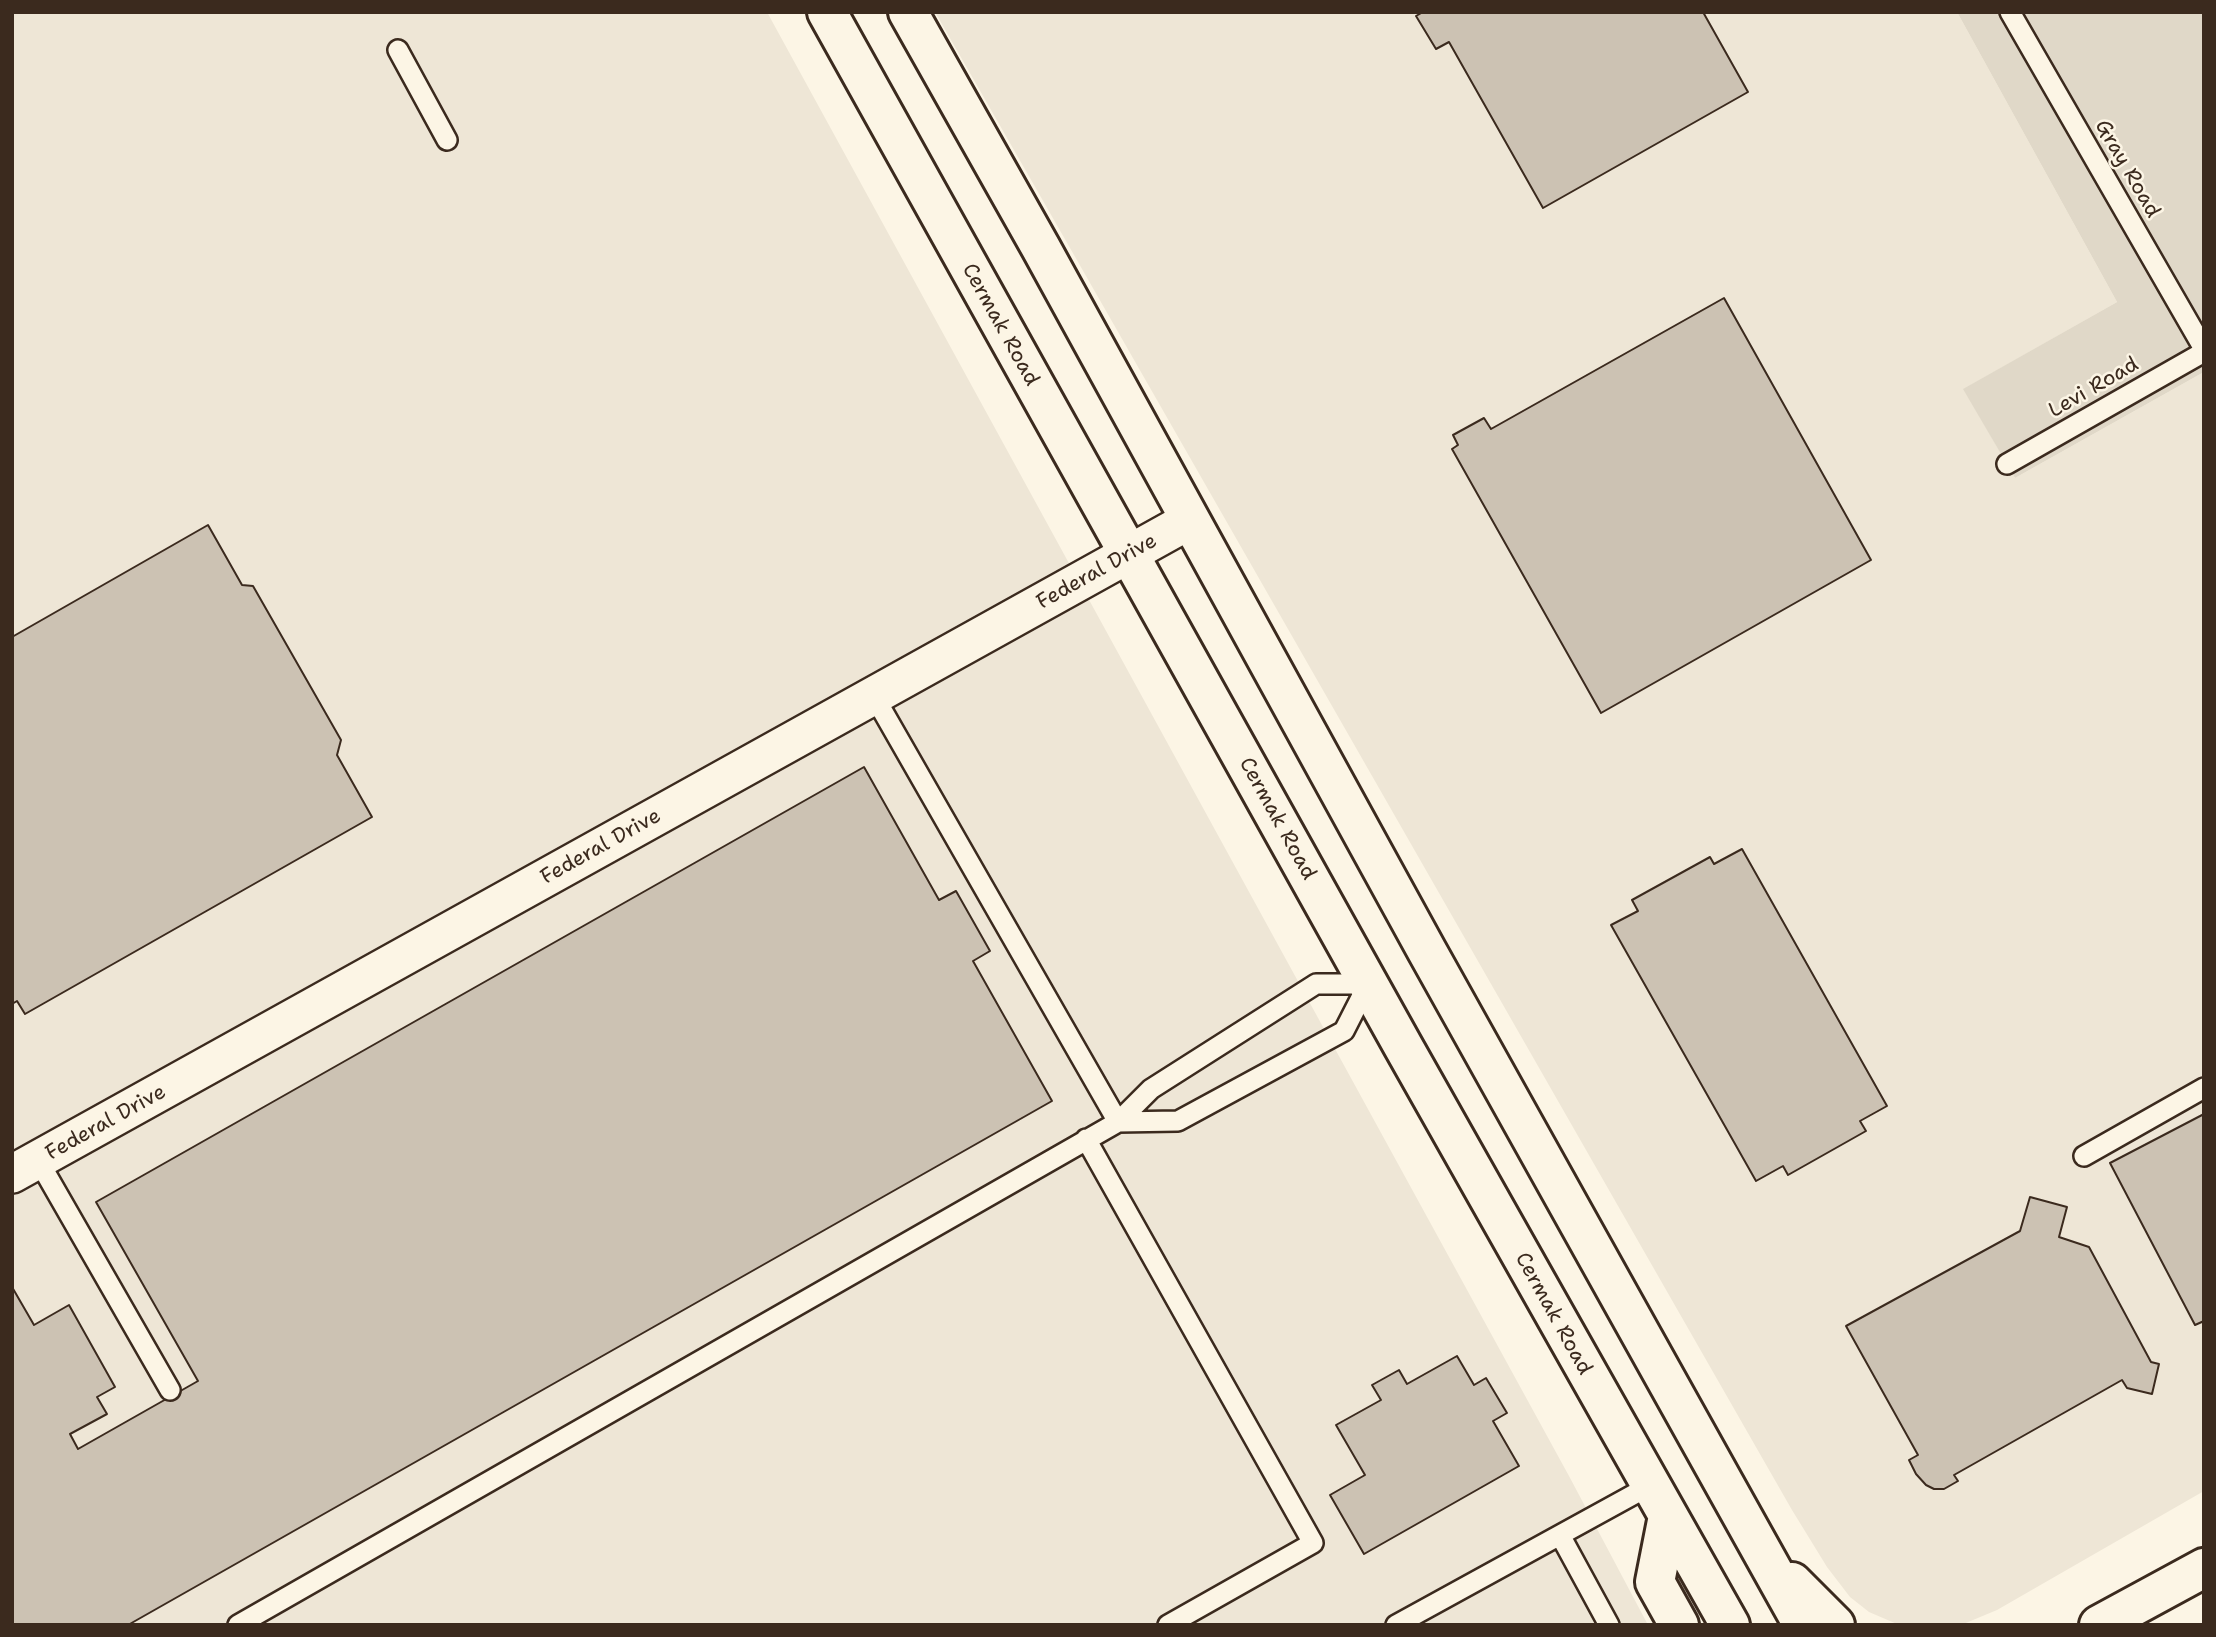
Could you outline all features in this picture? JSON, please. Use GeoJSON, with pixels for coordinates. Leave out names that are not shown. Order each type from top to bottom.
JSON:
{"type":"FeatureCollection","features":[{"type":"Feature","properties":{"kind":"main road","name":"Cermak Road"},"geometry":{"type":"LineString","coordinates":[[827,12],[1368,984],[1730,1625]]}},
{"type":"Feature","properties":{"kind":"main road"},"geometry":{"type":"LineString","coordinates":[[908,12],[1803,1625]]}},
{"type":"Feature","properties":{"kind":"main road"},"geometry":{"type":"LineString","coordinates":[[1659,1501],[1655,1582],[1679,1625]]}},
{"type":"Feature","properties":{"kind":"main road"},"geometry":{"type":"LineString","coordinates":[[1757,1541],[1803,1594],[1836,1625]]}},
{"type":"Feature","properties":{"kind":"main road"},"geometry":{"type":"LineString","coordinates":[[2077,1625],[2112,1618],[2204,1567]]}},
{"type":"Feature","properties":{"kind":"street","name":"Federal Drive"},"geometry":{"type":"LineString","coordinates":[[25,1167],[1190,520]]}},
{"type":"Feature","properties":{"kind":"lane","name":"Gray Road"},"geometry":{"type":"LineString","coordinates":[[2010,12],[2204,350]]}},
{"type":"Feature","properties":{"kind":"lane"},"geometry":{"type":"LineString","coordinates":[[398,50],[447,140]]}},
{"type":"Feature","properties":{"kind":"lane","name":"Levi Road"},"geometry":{"type":"LineString","coordinates":[[2007,464],[2204,350]]}},
{"type":"Feature","properties":{"kind":"lane"},"geometry":{"type":"LineString","coordinates":[[874,696],[1118,1122]]}},
{"type":"Feature","properties":{"kind":"lane"},"geometry":{"type":"LineString","coordinates":[[238,1625],[1118,1122],[1151,1088],[1316,984],[1368,984],[1344,1031],[1178,1121],[1118,1122]]}},
{"type":"Feature","properties":{"kind":"lane"},"geometry":{"type":"LineString","coordinates":[[2084,1156],[2204,1088]]}},
{"type":"Feature","properties":{"kind":"lane"},"geometry":{"type":"LineString","coordinates":[[1087,1139],[1313,1543],[1168,1625]]}},
{"type":"Feature","properties":{"kind":"lane"},"geometry":{"type":"LineString","coordinates":[[25,1167],[170,1390]]}},
{"type":"Feature","properties":{"kind":"lane"},"geometry":{"type":"LineString","coordinates":[[1396,1625],[1560,1535],[1659,1501]]}},
{"type":"Feature","properties":{"kind":"lane"},"geometry":{"type":"LineString","coordinates":[[1560,1535],[1609,1625]]}},
{"type":"Feature","properties":{"kind":"shaded area"},"geometry":{"type":"Polygon","coordinates":[[[12,12],[767,12],[1648,1625],[12,1625],[12,12]]]}},
{"type":"Feature","properties":{"kind":"shaded area"},"geometry":{"type":"Polygon","coordinates":[[[935,12],[1957,12],[2117,302],[1964,389],[2015,478],[2204,372],[2204,1491],[1997,1610],[1961,1625],[1897,1624],[1869,1612],[1850,1597],[1827,1567],[1792,1510],[935,12]]]}},
{"type":"Feature","properties":{"kind":"shaded area"},"geometry":{"type":"Polygon","coordinates":[[[1957,12],[2204,12],[2204,372],[2015,478],[1963,389],[2117,302],[1957,12]]]}},
{"type":"Feature","properties":{"kind":"building"},"geometry":{"type":"Polygon","coordinates":[[[1423,12],[1703,12],[1748,92],[1543,208],[1449,42],[1436,49],[1416,16],[1423,12]]]}},
{"type":"Feature","properties":{"kind":"building"},"geometry":{"type":"Polygon","coordinates":[[[1724,298],[1871,560],[1601,713],[1452,449],[1458,445],[1453,435],[1484,418],[1491,429],[1724,298]]]}},
{"type":"Feature","properties":{"kind":"building"},"geometry":{"type":"Polygon","coordinates":[[[208,525],[242,585],[253,586],[341,740],[337,755],[372,817],[25,1014],[17,1001],[12,1004],[12,637],[208,525]]]}},
{"type":"Feature","properties":{"kind":"building"},"geometry":{"type":"Polygon","coordinates":[[[864,767],[939,900],[956,891],[990,951],[973,961],[1052,1101],[128,1625],[12,1625],[12,1287],[34,1325],[69,1305],[115,1387],[97,1397],[107,1414],[70,1434],[78,1449],[198,1381],[96,1202],[864,767]]]}},
{"type":"Feature","properties":{"kind":"building"},"geometry":{"type":"Polygon","coordinates":[[[1742,849],[1887,1106],[1860,1121],[1866,1131],[1788,1175],[1783,1166],[1756,1181],[1611,925],[1638,911],[1632,900],[1710,857],[1714,864],[1742,849]]]}},
{"type":"Feature","properties":{"kind":"building"},"geometry":{"type":"Polygon","coordinates":[[[2204,1114],[2204,1321],[2195,1325],[2110,1163],[2204,1114]]]}},
{"type":"Feature","properties":{"kind":"building"},"geometry":{"type":"Polygon","coordinates":[[[2030,1197],[2067,1207],[2059,1237],[2089,1247],[2151,1362],[2159,1364],[2152,1394],[2127,1388],[2122,1380],[1954,1475],[1958,1481],[1944,1489],[1934,1489],[1916,1474],[1909,1460],[1918,1455],[1846,1326],[2020,1231],[2030,1197]]]}},
{"type":"Feature","properties":{"kind":"building"},"geometry":{"type":"Polygon","coordinates":[[[1457,1356],[1474,1385],[1486,1378],[1507,1413],[1493,1421],[1519,1466],[1364,1554],[1330,1495],[1365,1475],[1336,1425],[1381,1400],[1372,1385],[1399,1370],[1407,1384],[1457,1356]]]}}]}
